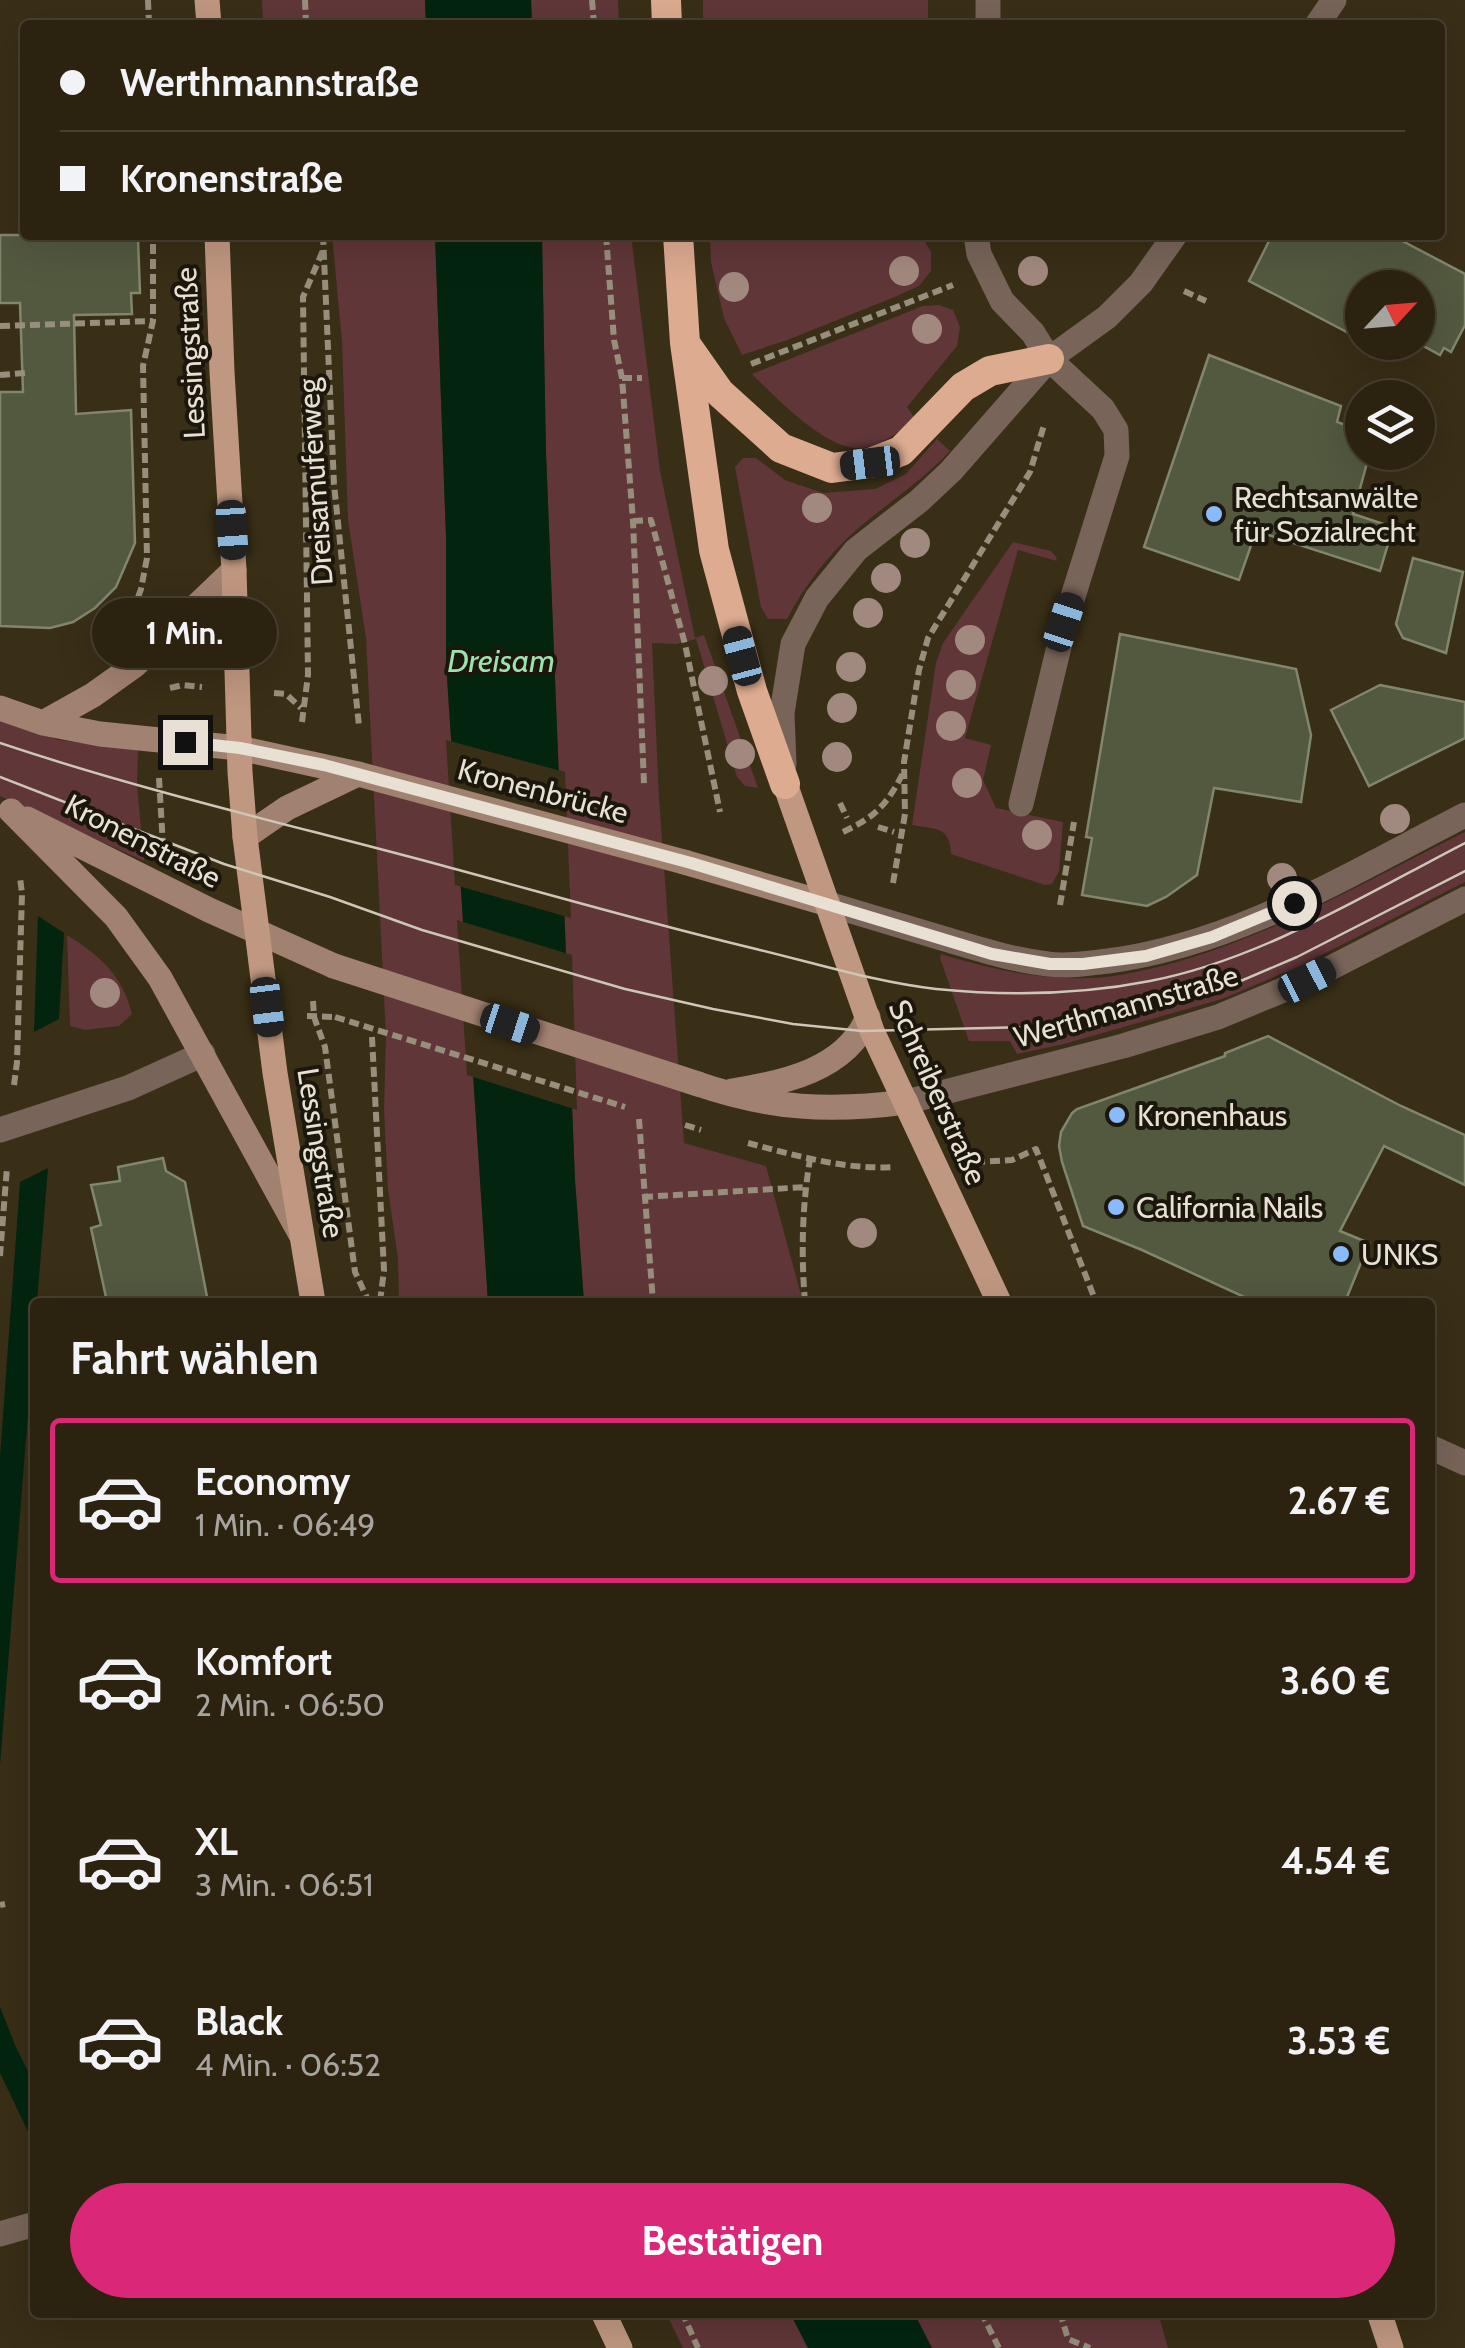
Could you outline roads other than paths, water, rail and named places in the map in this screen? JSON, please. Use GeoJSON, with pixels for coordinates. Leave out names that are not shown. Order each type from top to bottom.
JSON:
{"type":"FeatureCollection","features":[{"type":"Feature","properties":{"kind":"highway"},"geometry":{"type":"LineString","coordinates":[[678,240],[685,343],[714,550],[752,692],[785,784]]}},
{"type":"Feature","properties":{"kind":"highway"},"geometry":{"type":"LineString","coordinates":[[685,343],[720,394],[781,448],[832,468],[870,463],[901,450],[963,387],[990,371],[1049,359]]}},
{"type":"Feature","properties":{"kind":"main road","name":"Lessingstraße"},"geometry":{"type":"LineString","coordinates":[[217,240],[245,837],[275,1074],[311,1298]]}},
{"type":"Feature","properties":{"kind":"main road"},"geometry":{"type":"LineString","coordinates":[[43,724],[136,664],[234,570]]}},
{"type":"Feature","properties":{"kind":"main road"},"geometry":{"type":"LineString","coordinates":[[0,708],[43,724],[100,734],[240,748],[325,777]]}},
{"type":"Feature","properties":{"kind":"main road","name":"Kronenbrücke"},"geometry":{"type":"LineString","coordinates":[[325,777],[358,774],[828,904]]}},
{"type":"Feature","properties":{"kind":"main road"},"geometry":{"type":"LineString","coordinates":[[245,837],[325,777]]}},
{"type":"Feature","properties":{"kind":"main road","name":"Schreiberstraße"},"geometry":{"type":"LineString","coordinates":[[785,784],[868,1018],[997,1298]]}},
{"type":"Feature","properties":{"kind":"main road"},"geometry":{"type":"LineString","coordinates":[[5,809],[116,917],[160,978],[300,1233]]}},
{"type":"Feature","properties":{"kind":"main road","name":"Kronenstraße"},"geometry":{"type":"LineString","coordinates":[[5,809],[257,932]]}},
{"type":"Feature","properties":{"kind":"main road"},"geometry":{"type":"LineString","coordinates":[[257,932],[334,966],[710,1089],[760,1102],[812,1108],[906,1102]]}},
{"type":"Feature","properties":{"kind":"main road"},"geometry":{"type":"LineString","coordinates":[[710,1089],[758,1087],[822,1066],[850,1046],[868,1018]]}},
{"type":"Feature","properties":{"kind":"main road"},"geometry":{"type":"LineString","coordinates":[[606,2318],[620,2348]]}},
{"type":"Feature","properties":{"kind":"main road"},"geometry":{"type":"LineString","coordinates":[[1380,2318],[1391,2348]]}},
{"type":"Feature","properties":{"kind":"street"},"geometry":{"type":"LineString","coordinates":[[977,240],[979,254],[1002,302],[1032,333],[1049,359],[1102,409],[1116,430],[1117,456],[1064,622],[1020,804]]}},
{"type":"Feature","properties":{"kind":"street"},"geometry":{"type":"LineString","coordinates":[[785,784],[782,713],[793,644],[816,598],[856,550],[951,472],[1049,359],[1107,317],[1141,283],[1171,240]]}},
{"type":"Feature","properties":{"kind":"street","name":"Werthmannstraße"},"geometry":{"type":"LineString","coordinates":[[828,904],[992,954],[1050,964],[1146,956],[1212,937],[1294,903],[1465,815]]}},
{"type":"Feature","properties":{"kind":"street","name":"Werthmannstraße"},"geometry":{"type":"LineString","coordinates":[[906,1102],[1123,1046],[1218,1017],[1307,980],[1465,900]]}},
{"type":"Feature","properties":{"kind":"street"},"geometry":{"type":"LineString","coordinates":[[4,1129],[128,1088],[203,1054]]}},
{"type":"Feature","properties":{"kind":"street"},"geometry":{"type":"LineString","coordinates":[[1435,1449],[1465,1463]]}},
{"type":"Feature","properties":{"kind":"street"},"geometry":{"type":"LineString","coordinates":[[0,2234],[30,2225]]}},
{"type":"Feature","properties":{"kind":"water"},"geometry":{"type":"Polygon","coordinates":[[[425,0],[531,0],[532,20],[426,20],[425,0]]]}},
{"type":"Feature","properties":{"kind":"water","name":"Dreisam"},"geometry":{"type":"Polygon","coordinates":[[[435,240],[542,240],[546,453],[575,1180],[584,1298],[488,1298],[446,662],[446,537],[435,240]]]}},
{"type":"Feature","properties":{"kind":"water"},"geometry":{"type":"Polygon","coordinates":[[[38,916],[64,933],[59,1019],[34,1032],[38,916]]]}},
{"type":"Feature","properties":{"kind":"water"},"geometry":{"type":"Polygon","coordinates":[[[48,1168],[37,1298],[30,1298],[30,1389],[0,1765],[0,1457],[20,1182],[48,1168]]]}},
{"type":"Feature","properties":{"kind":"water"},"geometry":{"type":"Polygon","coordinates":[[[0,2007],[30,2076],[30,2136],[0,2073],[0,2007]]]}},
{"type":"Feature","properties":{"kind":"water"},"geometry":{"type":"Polygon","coordinates":[[[793,2318],[917,2318],[932,2348],[808,2348],[793,2318]]]}},
{"type":"Feature","properties":{"kind":"tram line"},"geometry":{"type":"LineString","coordinates":[[0,743],[166,793],[678,929],[868,977],[963,991],[1070,992],[1123,986],[1191,971],[1272,942],[1465,843]]}},
{"type":"Feature","properties":{"kind":"tram line"},"geometry":{"type":"LineString","coordinates":[[0,777],[224,864],[422,930],[625,989],[793,1024],[862,1031],[1026,1027],[1157,1008],[1229,986],[1297,957],[1465,871]]}},
{"type":"Feature","properties":{"kind":"place","name":"Rechtsanwälte für Sozialrecht"},"geometry":{"type":"Point","coordinates":[1214,514]}},
{"type":"Feature","properties":{"kind":"place","name":"Kronenhaus"},"geometry":{"type":"Point","coordinates":[1117,1115]}},
{"type":"Feature","properties":{"kind":"place","name":"California Nails"},"geometry":{"type":"Point","coordinates":[1116,1207]}},
{"type":"Feature","properties":{"kind":"place","name":"UNKS"},"geometry":{"type":"Point","coordinates":[1341,1254]}}]}
